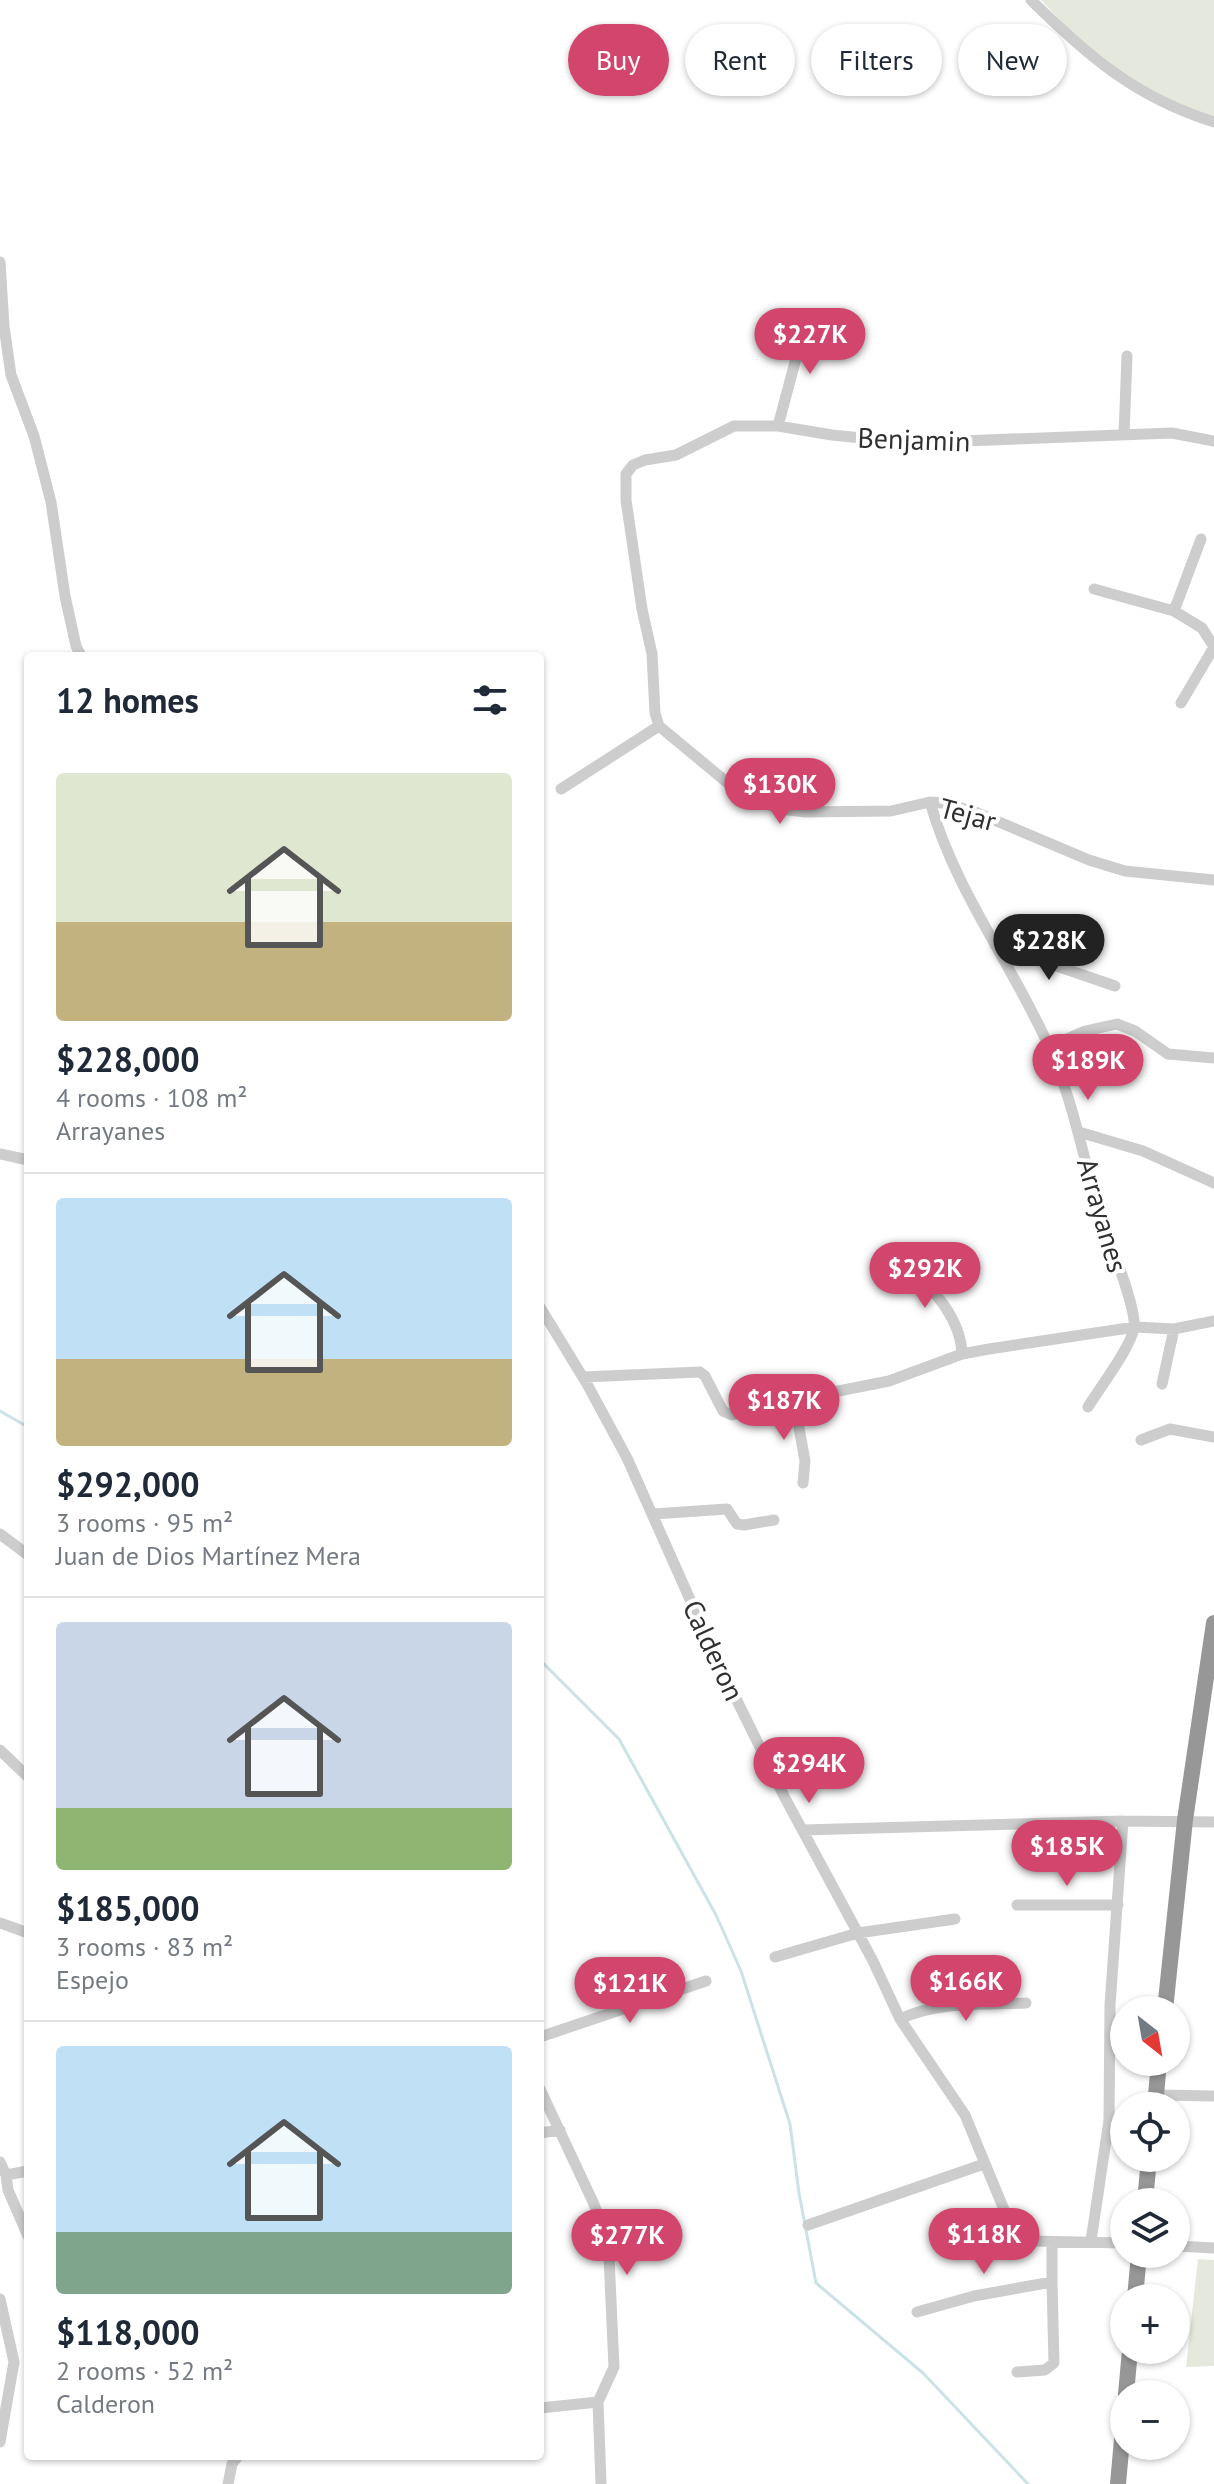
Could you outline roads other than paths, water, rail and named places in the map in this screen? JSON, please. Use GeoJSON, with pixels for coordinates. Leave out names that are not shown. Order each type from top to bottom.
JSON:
{"type":"FeatureCollection","features":[{"type":"Feature","properties":{"kind":"highway"},"geometry":{"type":"LineString","coordinates":[[1166,1996],[1185,1820],[1214,1623]]}},
{"type":"Feature","properties":{"kind":"highway"},"geometry":{"type":"LineString","coordinates":[[1118,2484],[1120,2460]]}},
{"type":"Feature","properties":{"kind":"street"},"geometry":{"type":"LineString","coordinates":[[1031,0],[1092,57],[1128,84],[1180,111],[1214,122]]}},
{"type":"Feature","properties":{"kind":"street"},"geometry":{"type":"LineString","coordinates":[[0,262],[11,375],[34,436],[51,502],[65,596],[79,652]]}},
{"type":"Feature","properties":{"kind":"street"},"geometry":{"type":"LineString","coordinates":[[778,426],[807,317]]}},
{"type":"Feature","properties":{"kind":"street"},"geometry":{"type":"LineString","coordinates":[[1124,435],[1127,356]]}},
{"type":"Feature","properties":{"kind":"street","name":"Benjamin"},"geometry":{"type":"LineString","coordinates":[[659,726],[655,713],[652,654],[626,500],[626,474],[633,465],[676,455],[734,426],[778,426],[910,443],[1172,433],[1214,441]]}},
{"type":"Feature","properties":{"kind":"street"},"geometry":{"type":"LineString","coordinates":[[1174,611],[1201,539]]}},
{"type":"Feature","properties":{"kind":"street"},"geometry":{"type":"LineString","coordinates":[[1094,589],[1174,611],[1202,628],[1214,647],[1181,703]]}},
{"type":"Feature","properties":{"kind":"street"},"geometry":{"type":"LineString","coordinates":[[561,789],[659,726]]}},
{"type":"Feature","properties":{"kind":"street","name":"Tejar"},"geometry":{"type":"LineString","coordinates":[[659,726],[741,794],[781,809],[877,812],[930,802],[942,803],[973,811],[1089,860],[1125,871],[1214,880]]}},
{"type":"Feature","properties":{"kind":"street","name":"Arrayanes"},"geometry":{"type":"LineString","coordinates":[[930,802],[949,853],[1049,1047],[1079,1132],[1094,1195],[1135,1327]]}},
{"type":"Feature","properties":{"kind":"street"},"geometry":{"type":"LineString","coordinates":[[995,945],[1115,986]]}},
{"type":"Feature","properties":{"kind":"street"},"geometry":{"type":"LineString","coordinates":[[1049,1047],[1085,1031],[1117,1024],[1135,1031],[1168,1054],[1214,1058]]}},
{"type":"Feature","properties":{"kind":"street"},"geometry":{"type":"LineString","coordinates":[[1079,1132],[1143,1151],[1214,1183]]}},
{"type":"Feature","properties":{"kind":"street"},"geometry":{"type":"LineString","coordinates":[[0,1154],[24,1159]]}},
{"type":"Feature","properties":{"kind":"street"},"geometry":{"type":"LineString","coordinates":[[905,1260],[949,1314],[961,1340],[962,1354]]}},
{"type":"Feature","properties":{"kind":"street","name":"Calderon"},"geometry":{"type":"LineString","coordinates":[[544,1314],[583,1377],[653,1514],[717,1660],[900,2019],[959,2105],[1012,2229],[1021,2237],[1052,2243],[1110,2242]]}},
{"type":"Feature","properties":{"kind":"street"},"geometry":{"type":"LineString","coordinates":[[583,1377],[700,1372],[728,1415],[889,1381],[962,1354],[1135,1327],[1174,1329],[1214,1321]]}},
{"type":"Feature","properties":{"kind":"street"},"geometry":{"type":"LineString","coordinates":[[1088,1407],[1135,1327]]}},
{"type":"Feature","properties":{"kind":"street"},"geometry":{"type":"LineString","coordinates":[[1162,1384],[1174,1329]]}},
{"type":"Feature","properties":{"kind":"street"},"geometry":{"type":"LineString","coordinates":[[794,1400],[805,1461],[803,1483]]}},
{"type":"Feature","properties":{"kind":"street"},"geometry":{"type":"LineString","coordinates":[[1141,1440],[1170,1429],[1214,1437]]}},
{"type":"Feature","properties":{"kind":"street"},"geometry":{"type":"LineString","coordinates":[[653,1514],[727,1509],[737,1524],[774,1520]]}},
{"type":"Feature","properties":{"kind":"street"},"geometry":{"type":"LineString","coordinates":[[0,1534],[24,1552]]}},
{"type":"Feature","properties":{"kind":"street"},"geometry":{"type":"LineString","coordinates":[[0,1750],[24,1773]]}},
{"type":"Feature","properties":{"kind":"street"},"geometry":{"type":"LineString","coordinates":[[1091,2241],[1109,2120],[1110,2005],[1123,1821]]}},
{"type":"Feature","properties":{"kind":"street"},"geometry":{"type":"LineString","coordinates":[[803,1830],[1123,1821],[1214,1822]]}},
{"type":"Feature","properties":{"kind":"street"},"geometry":{"type":"LineString","coordinates":[[1017,1905],[1118,1905]]}},
{"type":"Feature","properties":{"kind":"street"},"geometry":{"type":"LineString","coordinates":[[775,1957],[858,1933],[955,1919]]}},
{"type":"Feature","properties":{"kind":"street"},"geometry":{"type":"LineString","coordinates":[[0,1923],[24,1932]]}},
{"type":"Feature","properties":{"kind":"street"},"geometry":{"type":"LineString","coordinates":[[544,2036],[706,1981]]}},
{"type":"Feature","properties":{"kind":"street"},"geometry":{"type":"LineString","coordinates":[[900,2019],[937,2007],[1026,2003]]}},
{"type":"Feature","properties":{"kind":"street"},"geometry":{"type":"LineString","coordinates":[[1190,2098],[1214,2096]]}},
{"type":"Feature","properties":{"kind":"street"},"geometry":{"type":"LineString","coordinates":[[544,2097],[599,2217],[609,2257],[614,2367],[598,2402],[601,2484]]}},
{"type":"Feature","properties":{"kind":"street"},"geometry":{"type":"LineString","coordinates":[[544,2132],[560,2130]]}},
{"type":"Feature","properties":{"kind":"street"},"geometry":{"type":"LineString","coordinates":[[0,2162],[24,2227]]}},
{"type":"Feature","properties":{"kind":"street"},"geometry":{"type":"LineString","coordinates":[[808,2225],[984,2164]]}},
{"type":"Feature","properties":{"kind":"street"},"geometry":{"type":"LineString","coordinates":[[6,2175],[24,2172]]}},
{"type":"Feature","properties":{"kind":"street"},"geometry":{"type":"LineString","coordinates":[[1017,2372],[1045,2370],[1054,2363],[1052,2243]]}},
{"type":"Feature","properties":{"kind":"street"},"geometry":{"type":"LineString","coordinates":[[1190,2247],[1214,2248]]}},
{"type":"Feature","properties":{"kind":"street"},"geometry":{"type":"LineString","coordinates":[[917,2312],[974,2296],[1052,2282]]}},
{"type":"Feature","properties":{"kind":"street"},"geometry":{"type":"LineString","coordinates":[[0,2299],[14,2362],[0,2442]]}},
{"type":"Feature","properties":{"kind":"street"},"geometry":{"type":"LineString","coordinates":[[544,2408],[598,2402]]}},
{"type":"Feature","properties":{"kind":"street"},"geometry":{"type":"LineString","coordinates":[[228,2484],[235,2460]]}},
{"type":"Feature","properties":{"kind":"waterway"},"geometry":{"type":"LineString","coordinates":[[0,1411],[24,1425]]}},
{"type":"Feature","properties":{"kind":"waterway"},"geometry":{"type":"LineString","coordinates":[[544,1664],[619,1739],[716,1915],[741,1971],[790,2124],[816,2283],[923,2373],[1028,2484]]}}]}
